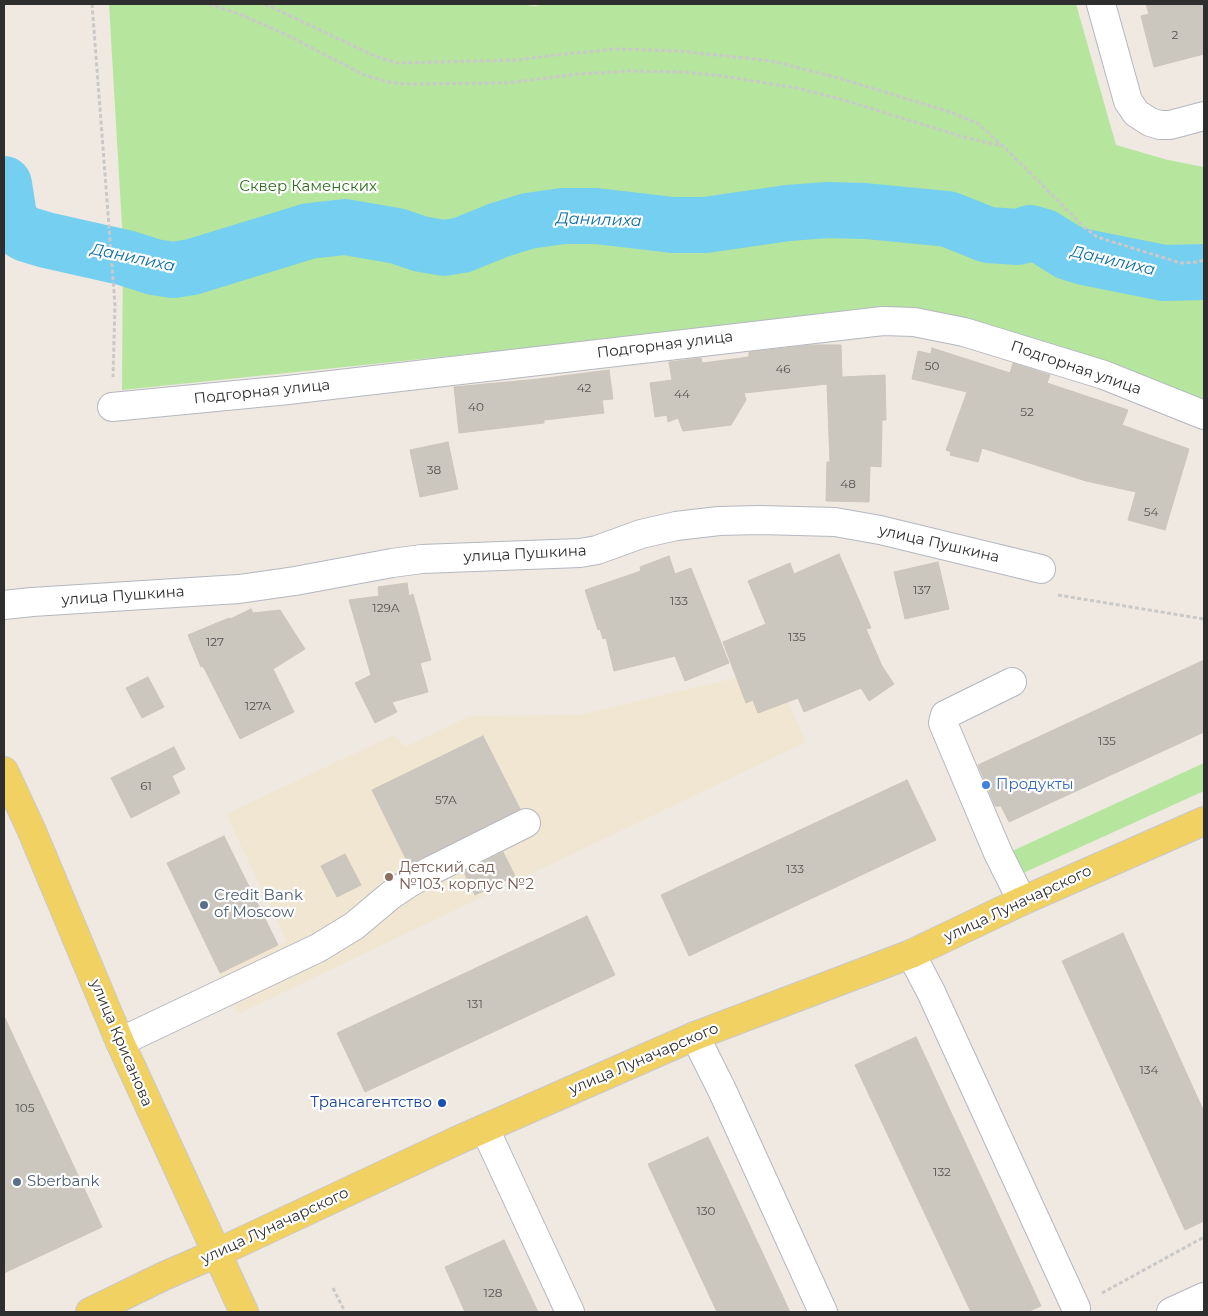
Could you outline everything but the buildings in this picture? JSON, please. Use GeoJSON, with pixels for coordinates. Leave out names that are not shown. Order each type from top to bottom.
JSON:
{"type":"FeatureCollection","features":[{"type":"Feature","properties":{"kind":"main road","name":"улица Крисанова"},"geometry":{"type":"LineString","coordinates":[[4,771],[31,829],[120,1042],[244,1312]]}},
{"type":"Feature","properties":{"kind":"main road","name":"улица Луначарского"},"geometry":{"type":"LineString","coordinates":[[90,1312],[164,1276],[485,1129],[694,1036],[911,954],[1022,901],[1204,821]]}},
{"type":"Feature","properties":{"kind":"street"},"geometry":{"type":"LineString","coordinates":[[1101,4],[1128,101],[1136,113],[1150,122],[1160,125],[1170,125],[1204,116]]}},
{"type":"Feature","properties":{"kind":"street","name":"Подгорная улица"},"geometry":{"type":"LineString","coordinates":[[112,407],[288,390],[883,321],[914,322],[964,332],[1104,375],[1204,415]]}},
{"type":"Feature","properties":{"kind":"street","name":"улица Пушкина"},"geometry":{"type":"LineString","coordinates":[[4,605],[239,589],[392,563],[422,560],[580,553],[597,550],[641,534],[676,526],[719,521],[835,522],[880,530],[1041,569]]}},
{"type":"Feature","properties":{"kind":"street"},"geometry":{"type":"LineString","coordinates":[[1012,682],[950,713],[943,719],[943,723],[998,853],[1022,901]]}},
{"type":"Feature","properties":{"kind":"street"},"geometry":{"type":"LineString","coordinates":[[120,1042],[318,948],[354,926],[409,883],[430,870],[526,822]]}},
{"type":"Feature","properties":{"kind":"street"},"geometry":{"type":"LineString","coordinates":[[911,954],[931,992],[1076,1308]]}},
{"type":"Feature","properties":{"kind":"street"},"geometry":{"type":"LineString","coordinates":[[694,1036],[722,1090],[824,1312]]}},
{"type":"Feature","properties":{"kind":"street"},"geometry":{"type":"LineString","coordinates":[[485,1129],[570,1312]]}},
{"type":"Feature","properties":{"kind":"path"},"geometry":{"type":"LineString","coordinates":[[92,4],[115,305],[113,378]]}},
{"type":"Feature","properties":{"kind":"path"},"geometry":{"type":"LineString","coordinates":[[209,4],[239,14],[285,34],[364,75],[393,83],[507,83],[578,74],[629,71],[682,72],[723,76],[796,88],[840,99],[967,138],[1003,146]]}},
{"type":"Feature","properties":{"kind":"path"},"geometry":{"type":"LineString","coordinates":[[266,4],[375,56],[397,62],[518,60],[617,49],[679,51],[772,61],[842,79],[965,117],[976,123],[1003,146],[1091,234],[1181,263],[1204,260]]}},
{"type":"Feature","properties":{"kind":"path"},"geometry":{"type":"LineString","coordinates":[[1058,595],[1204,619]]}},
{"type":"Feature","properties":{"kind":"path"},"geometry":{"type":"LineString","coordinates":[[1076,1308],[1204,1236]]}},
{"type":"Feature","properties":{"kind":"path"},"geometry":{"type":"LineString","coordinates":[[333,1288],[345,1312]]}},
{"type":"Feature","properties":{"kind":"shaded area","name":"Детский сад №103, корпус №2"},"geometry":{"type":"Polygon","coordinates":[[[773,669],[806,742],[238,1014],[220,973],[287,941],[226,814],[394,735],[405,747],[470,716],[580,715],[773,669]]]}},
{"type":"Feature","properties":{"kind":"green space","name":"Сквер Каменских"},"geometry":{"type":"Polygon","coordinates":[[[109,4],[518,4],[535,6],[545,4],[1076,4],[1116,145],[1168,160],[1204,167],[1204,405],[911,310],[858,309],[528,348],[122,390],[123,243],[109,4]]]}},
{"type":"Feature","properties":{"kind":"green space"},"geometry":{"type":"Polygon","coordinates":[[[1204,763],[1204,791],[1021,874],[1010,852],[1204,763]]]}},
{"type":"Feature","properties":{"kind":"waterway","name":"Данилиха"},"geometry":{"type":"LineString","coordinates":[[4,184],[9,216],[15,227],[26,234],[126,258],[154,267],[173,270],[192,267],[309,231],[345,227],[397,236],[421,244],[444,248],[462,245],[528,221],[563,216],[596,216],[673,225],[705,225],[788,213],[828,210],[865,211],[948,219],[988,235],[1018,237],[1030,233],[1044,237],[1068,252],[1084,257],[1164,273],[1204,272]]}},
{"type":"Feature","properties":{"kind":"place","name":"Прoдукты"},"geometry":{"type":"Point","coordinates":[986,785]}},
{"type":"Feature","properties":{"kind":"place","name":"Детский сад №103, корпус №2"},"geometry":{"type":"Point","coordinates":[389,877]}},
{"type":"Feature","properties":{"kind":"place","name":"Credit Bank of Moscow"},"geometry":{"type":"Point","coordinates":[204,905]}},
{"type":"Feature","properties":{"kind":"place","name":"Трансагентство"},"geometry":{"type":"Point","coordinates":[442,1103]}},
{"type":"Feature","properties":{"kind":"place","name":"Sberbank"},"geometry":{"type":"Point","coordinates":[17,1182]}}]}
